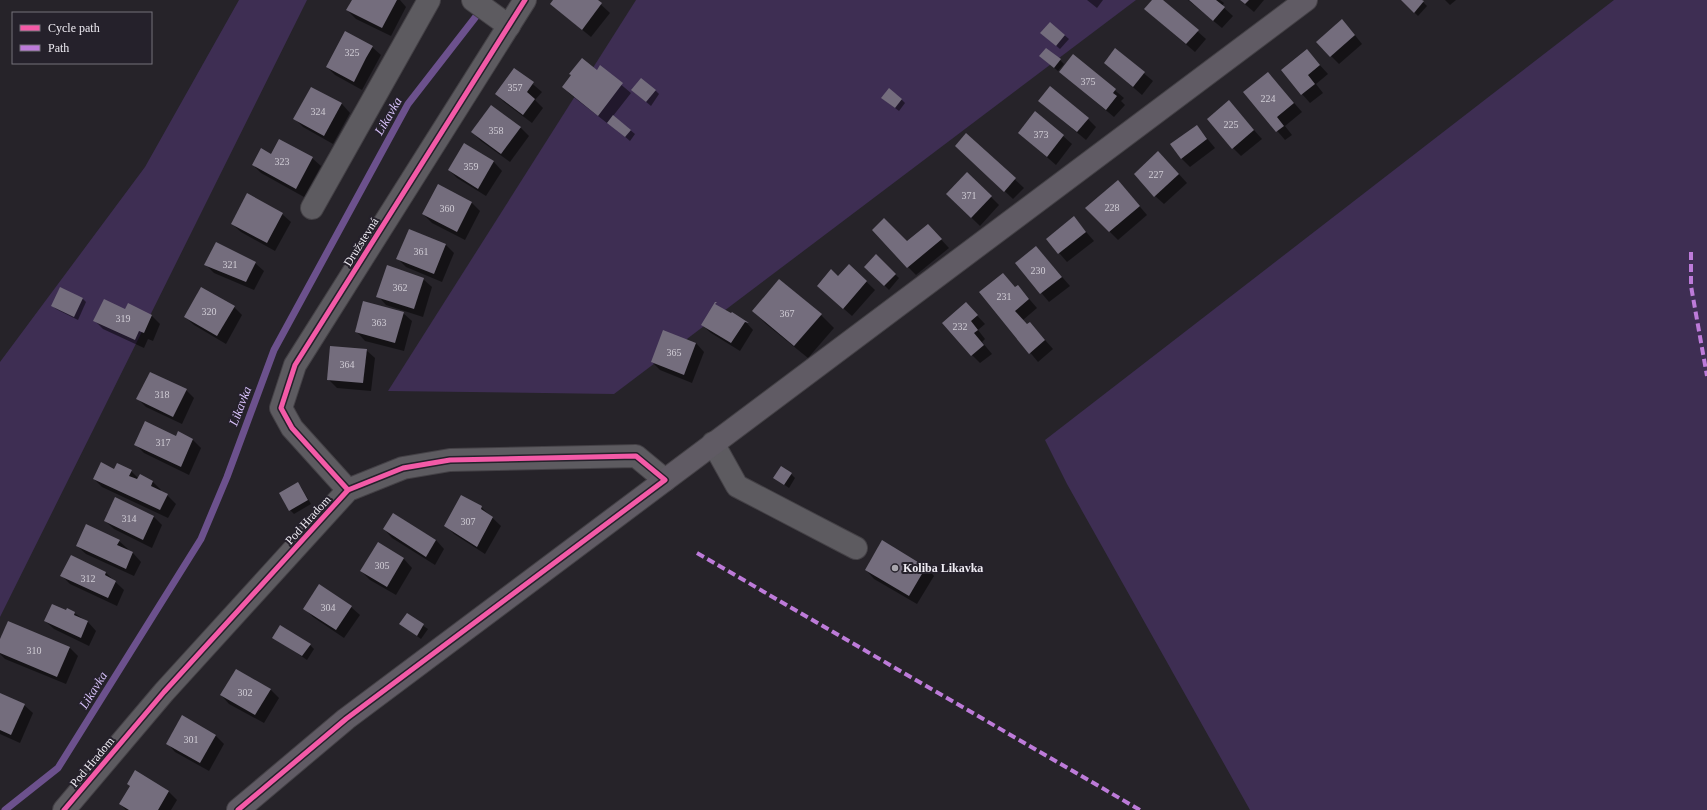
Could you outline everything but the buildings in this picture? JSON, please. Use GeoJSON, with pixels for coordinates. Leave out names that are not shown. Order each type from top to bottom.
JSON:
{"type":"FeatureCollection","features":[{"type":"Feature","properties":{"kind":"main road"},"geometry":{"type":"LineString","coordinates":[[238,810],[346,719],[1306,0]]}},
{"type":"Feature","properties":{"kind":"street"},"geometry":{"type":"LineString","coordinates":[[312,208],[429,0]]}},
{"type":"Feature","properties":{"kind":"street"},"geometry":{"type":"LineString","coordinates":[[473,0],[509,26]]}},
{"type":"Feature","properties":{"kind":"street","name":"Družstevná"},"geometry":{"type":"LineString","coordinates":[[348,490],[292,428],[281,408],[295,365],[525,0]]}},
{"type":"Feature","properties":{"kind":"street"},"geometry":{"type":"LineString","coordinates":[[713,443],[737,486],[856,548]]}},
{"type":"Feature","properties":{"kind":"street","name":"Pod Hradom"},"geometry":{"type":"LineString","coordinates":[[64,810],[164,692],[348,490],[404,468],[450,460],[636,456],[664,480]]}},
{"type":"Feature","properties":{"kind":"shaded area"},"geometry":{"type":"Polygon","coordinates":[[[239,0],[307,0],[0,617],[0,362],[145,167],[239,0]]]}},
{"type":"Feature","properties":{"kind":"shaded area"},"geometry":{"type":"Polygon","coordinates":[[[636,0],[1136,0],[614,394],[388,391],[636,0]]]}},
{"type":"Feature","properties":{"kind":"shaded area"},"geometry":{"type":"Polygon","coordinates":[[[1614,0],[1707,0],[1707,810],[1250,810],[1067,484],[1045,440],[1614,0]]]}},
{"type":"Feature","properties":{"kind":"waterway","name":"Likavka"},"geometry":{"type":"LineString","coordinates":[[5,810],[58,768],[201,539],[227,477],[274,350],[408,104],[481,10]]}},
{"type":"Feature","properties":{"kind":"marked path"},"geometry":{"type":"LineString","coordinates":[[1691,252],[1691,286],[1707,376]]}},
{"type":"Feature","properties":{"kind":"marked path"},"geometry":{"type":"LineString","coordinates":[[697,553],[1140,810]]}},
{"type":"Feature","properties":{"kind":"cycle path"},"geometry":{"type":"LineString","coordinates":[[348,490],[292,428],[281,408],[295,365],[525,0]]}},
{"type":"Feature","properties":{"kind":"cycle path"},"geometry":{"type":"LineString","coordinates":[[64,810],[164,692],[348,490],[403,468],[450,460],[636,456],[665,480],[346,719],[238,810]]}},
{"type":"Feature","properties":{"kind":"place","name":"Koliba Likavka"},"geometry":{"type":"Point","coordinates":[895,568]}}]}
